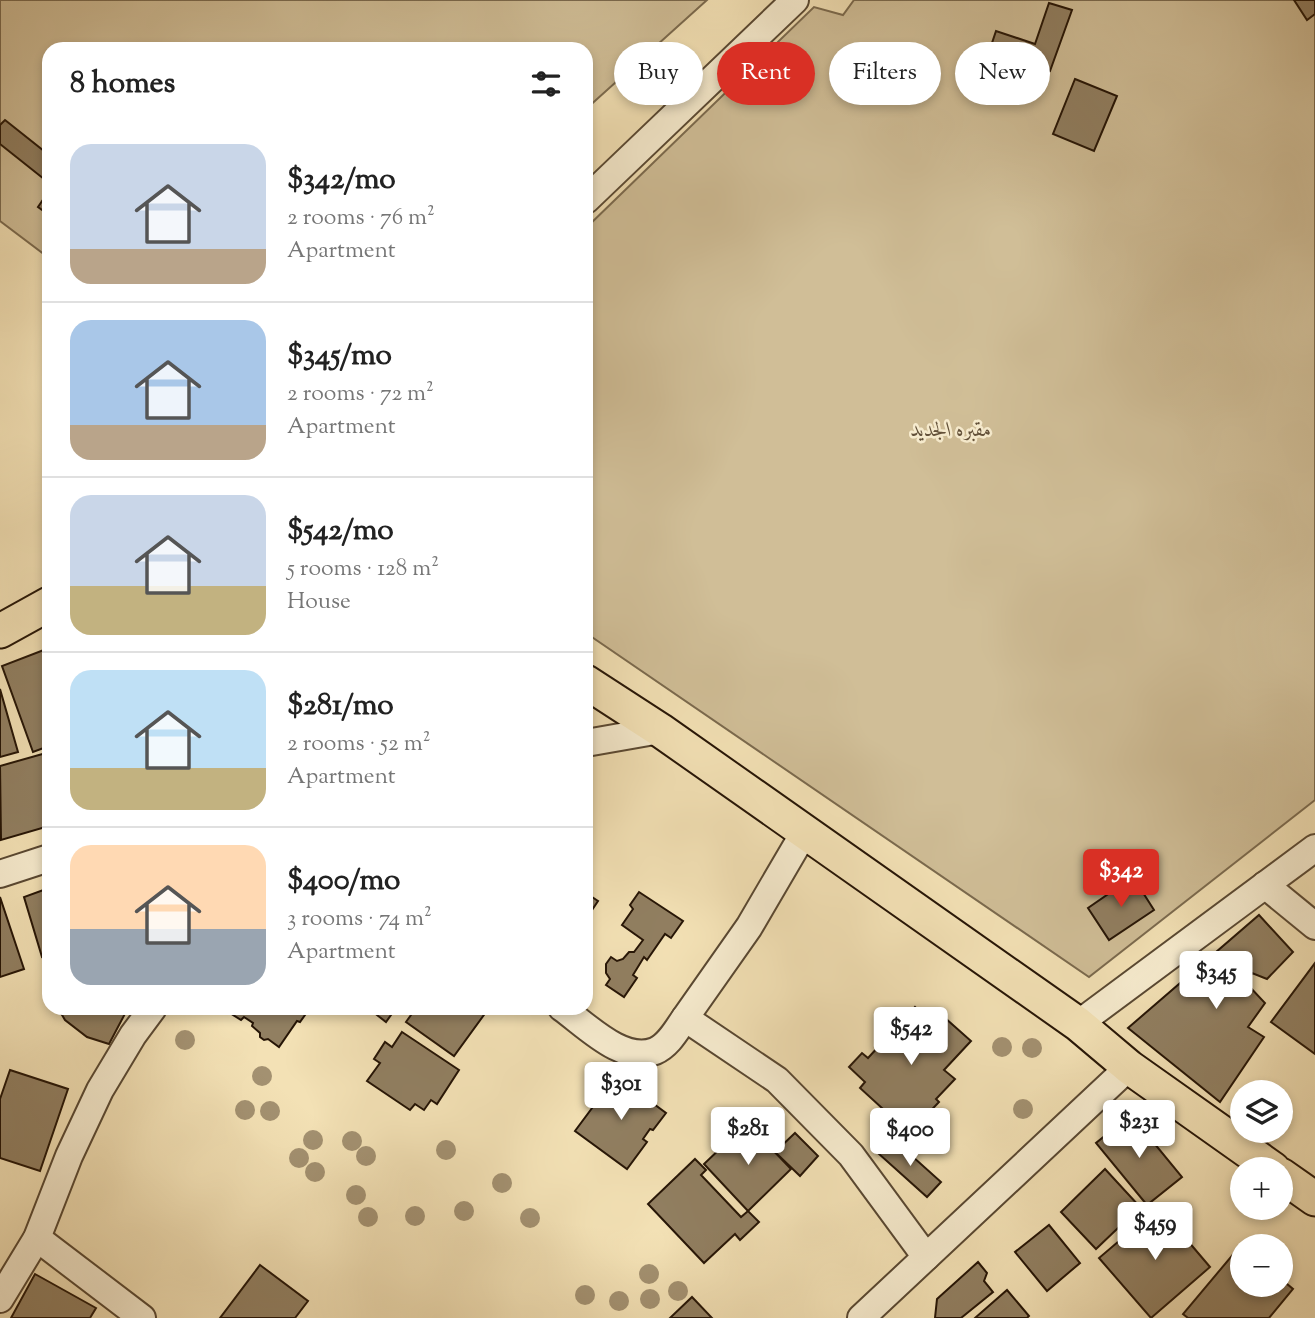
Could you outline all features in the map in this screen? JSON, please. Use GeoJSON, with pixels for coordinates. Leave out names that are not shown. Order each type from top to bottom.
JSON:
{"type":"FeatureCollection","features":[{"type":"Feature","properties":{"kind":"main road"},"geometry":{"type":"LineString","coordinates":[[0,631],[42,608]]}},
{"type":"Feature","properties":{"kind":"main road"},"geometry":{"type":"LineString","coordinates":[[593,687],[660,730],[1078,1024],[1129,1067],[1256,1157]]}},
{"type":"Feature","properties":{"kind":"main road"},"geometry":{"type":"LineString","coordinates":[[1293,1183],[1315,1199]]}},
{"type":"Feature","properties":{"kind":"street"},"geometry":{"type":"LineString","coordinates":[[593,193],[795,0]]}},
{"type":"Feature","properties":{"kind":"street"},"geometry":{"type":"LineString","coordinates":[[593,742],[660,730]]}},
{"type":"Feature","properties":{"kind":"street"},"geometry":{"type":"LineString","coordinates":[[572,1015],[617,1047],[637,1053],[655,1051],[667,1042],[749,927],[804,833]]}},
{"type":"Feature","properties":{"kind":"street"},"geometry":{"type":"LineString","coordinates":[[1078,1024],[1315,848]]}},
{"type":"Feature","properties":{"kind":"street"},"geometry":{"type":"LineString","coordinates":[[0,874],[42,860]]}},
{"type":"Feature","properties":{"kind":"street"},"geometry":{"type":"LineString","coordinates":[[1265,885],[1315,926]]}},
{"type":"Feature","properties":{"kind":"street"},"geometry":{"type":"LineString","coordinates":[[0,1299],[37,1238],[69,1156],[100,1090],[148,1015]]}},
{"type":"Feature","properties":{"kind":"street"},"geometry":{"type":"LineString","coordinates":[[685,1018],[777,1080],[851,1155],[926,1257]]}},
{"type":"Feature","properties":{"kind":"street"},"geometry":{"type":"LineString","coordinates":[[861,1318],[1129,1067]]}},
{"type":"Feature","properties":{"kind":"street"},"geometry":{"type":"LineString","coordinates":[[37,1238],[142,1318]]}},
{"type":"Feature","properties":{"kind":"green space"},"geometry":{"type":"Polygon","coordinates":[[[0,0],[707,0],[660,42],[614,42],[614,84],[593,103],[593,42],[42,42],[42,253],[0,221],[0,0]]]}},
{"type":"Feature","properties":{"kind":"green space","name":"مقبره الجديد"},"geometry":{"type":"Polygon","coordinates":[[[854,0],[1315,0],[1315,800],[1089,977],[593,638],[593,221],[717,101],[717,105],[815,105],[815,42],[778,42],[814,7],[843,15],[854,0]]]}},
{"type":"Feature","properties":{"kind":"building"},"geometry":{"type":"Polygon","coordinates":[[[1294,0],[1315,0],[1315,14],[1307,20],[1294,0]]]}},
{"type":"Feature","properties":{"kind":"building"},"geometry":{"type":"Polygon","coordinates":[[[1049,3],[1072,10],[1050,71],[1050,42],[1036,42],[1049,3]]]}},
{"type":"Feature","properties":{"kind":"building"},"geometry":{"type":"Polygon","coordinates":[[[996,31],[1029,42],[992,42],[996,31]]]}},
{"type":"Feature","properties":{"kind":"building"},"geometry":{"type":"Polygon","coordinates":[[[1075,79],[1117,96],[1094,151],[1053,134],[1075,79]]]}},
{"type":"Feature","properties":{"kind":"building"},"geometry":{"type":"Polygon","coordinates":[[[5,120],[42,149],[42,177],[0,144],[0,125],[5,120]]]}},
{"type":"Feature","properties":{"kind":"building"},"geometry":{"type":"Polygon","coordinates":[[[42,651],[42,749],[33,752],[2,666],[42,651]]]}},
{"type":"Feature","properties":{"kind":"building"},"geometry":{"type":"Polygon","coordinates":[[[0,689],[18,752],[0,757],[0,689]]]}},
{"type":"Feature","properties":{"kind":"building"},"geometry":{"type":"Polygon","coordinates":[[[42,754],[42,828],[1,840],[0,766],[42,754]]]}},
{"type":"Feature","properties":{"kind":"building"},"geometry":{"type":"Polygon","coordinates":[[[1133,877],[1154,910],[1109,940],[1088,908],[1133,877]]]}},
{"type":"Feature","properties":{"kind":"building"},"geometry":{"type":"Polygon","coordinates":[[[42,891],[42,957],[24,897],[42,891]]]}},
{"type":"Feature","properties":{"kind":"building"},"geometry":{"type":"Polygon","coordinates":[[[639,892],[683,921],[671,938],[665,934],[647,960],[644,957],[633,975],[637,978],[624,997],[606,985],[610,979],[606,973],[606,964],[611,957],[617,961],[629,952],[634,952],[643,940],[622,925],[633,909],[630,905],[639,892]]]}},
{"type":"Feature","properties":{"kind":"building"},"geometry":{"type":"Polygon","coordinates":[[[0,897],[24,969],[0,977],[0,897]]]}},
{"type":"Feature","properties":{"kind":"building"},"geometry":{"type":"Polygon","coordinates":[[[1259,915],[1293,952],[1267,979],[1252,973],[1247,984],[1265,1003],[1248,1027],[1264,1037],[1235,1080],[1230,1080],[1230,1087],[1220,1102],[1128,1028],[1259,915]]]}},
{"type":"Feature","properties":{"kind":"building"},"geometry":{"type":"Polygon","coordinates":[[[1315,963],[1315,1054],[1271,1022],[1315,963]]]}},
{"type":"Feature","properties":{"kind":"building"},"geometry":{"type":"Polygon","coordinates":[[[915,1007],[937,1027],[945,1018],[971,1041],[944,1070],[955,1079],[936,1099],[939,1102],[921,1121],[916,1120],[909,1126],[897,1118],[894,1119],[860,1088],[865,1082],[849,1067],[862,1053],[868,1058],[915,1007]]]}},
{"type":"Feature","properties":{"kind":"building"},"geometry":{"type":"Polygon","coordinates":[[[62,1015],[124,1015],[109,1044],[87,1037],[62,1015]]]}},
{"type":"Feature","properties":{"kind":"building"},"geometry":{"type":"Polygon","coordinates":[[[233,1015],[305,1015],[300,1022],[297,1021],[279,1047],[260,1037],[260,1033],[252,1026],[253,1023],[244,1017],[241,1020],[233,1015]]]}},
{"type":"Feature","properties":{"kind":"building"},"geometry":{"type":"Polygon","coordinates":[[[377,1015],[391,1015],[386,1022],[377,1015]]]}},
{"type":"Feature","properties":{"kind":"building"},"geometry":{"type":"Polygon","coordinates":[[[411,1015],[484,1015],[454,1056],[406,1022],[411,1015]]]}},
{"type":"Feature","properties":{"kind":"building"},"geometry":{"type":"Polygon","coordinates":[[[402,1032],[459,1070],[437,1104],[431,1100],[424,1110],[415,1104],[410,1110],[367,1081],[380,1063],[374,1059],[385,1042],[392,1047],[402,1032]]]}},
{"type":"Feature","properties":{"kind":"building"},"geometry":{"type":"Polygon","coordinates":[[[10,1070],[68,1089],[40,1171],[0,1158],[0,1099],[10,1070]]]}},
{"type":"Feature","properties":{"kind":"building"},"geometry":{"type":"Polygon","coordinates":[[[616,1076],[666,1113],[643,1139],[647,1142],[627,1169],[575,1131],[616,1076]]]}},
{"type":"Feature","properties":{"kind":"building"},"geometry":{"type":"Polygon","coordinates":[[[1131,1115],[1182,1177],[1147,1205],[1096,1143],[1131,1115]]]}},
{"type":"Feature","properties":{"kind":"building"},"geometry":{"type":"Polygon","coordinates":[[[747,1123],[791,1169],[748,1211],[704,1164],[747,1123]]]}},
{"type":"Feature","properties":{"kind":"building"},"geometry":{"type":"Polygon","coordinates":[[[795,1133],[818,1156],[800,1176],[775,1152],[795,1133]]]}},
{"type":"Feature","properties":{"kind":"building"},"geometry":{"type":"Polygon","coordinates":[[[893,1139],[941,1182],[927,1197],[879,1154],[893,1139]]]}},
{"type":"Feature","properties":{"kind":"building"},"geometry":{"type":"Polygon","coordinates":[[[695,1159],[706,1170],[701,1175],[741,1217],[748,1211],[759,1222],[740,1240],[735,1234],[704,1263],[648,1204],[695,1159]]]}},
{"type":"Feature","properties":{"kind":"building"},"geometry":{"type":"Polygon","coordinates":[[[1105,1169],[1140,1207],[1096,1249],[1061,1212],[1105,1169]]]}},
{"type":"Feature","properties":{"kind":"building"},"geometry":{"type":"Polygon","coordinates":[[[1159,1207],[1210,1267],[1151,1318],[1099,1258],[1159,1207]]]}},
{"type":"Feature","properties":{"kind":"building"},"geometry":{"type":"Polygon","coordinates":[[[1049,1225],[1080,1263],[1047,1291],[1015,1252],[1049,1225]]]}},
{"type":"Feature","properties":{"kind":"building"},"geometry":{"type":"Polygon","coordinates":[[[1230,1258],[1230,1297],[1286,1297],[1269,1318],[1188,1318],[1183,1314],[1230,1258]]]}},
{"type":"Feature","properties":{"kind":"building"},"geometry":{"type":"Polygon","coordinates":[[[978,1262],[987,1273],[984,1281],[993,1292],[961,1318],[935,1318],[937,1299],[978,1262]]]}},
{"type":"Feature","properties":{"kind":"building"},"geometry":{"type":"Polygon","coordinates":[[[260,1265],[308,1301],[295,1318],[220,1318],[260,1265]]]}},
{"type":"Feature","properties":{"kind":"building"},"geometry":{"type":"Polygon","coordinates":[[[35,1274],[96,1308],[90,1318],[11,1318],[35,1274]]]}},
{"type":"Feature","properties":{"kind":"building"},"geometry":{"type":"Polygon","coordinates":[[[1007,1290],[1029,1316],[1027,1318],[975,1318],[1007,1290]]]}},
{"type":"Feature","properties":{"kind":"building"},"geometry":{"type":"Polygon","coordinates":[[[692,1297],[712,1318],[670,1318],[692,1297]]]}}]}
